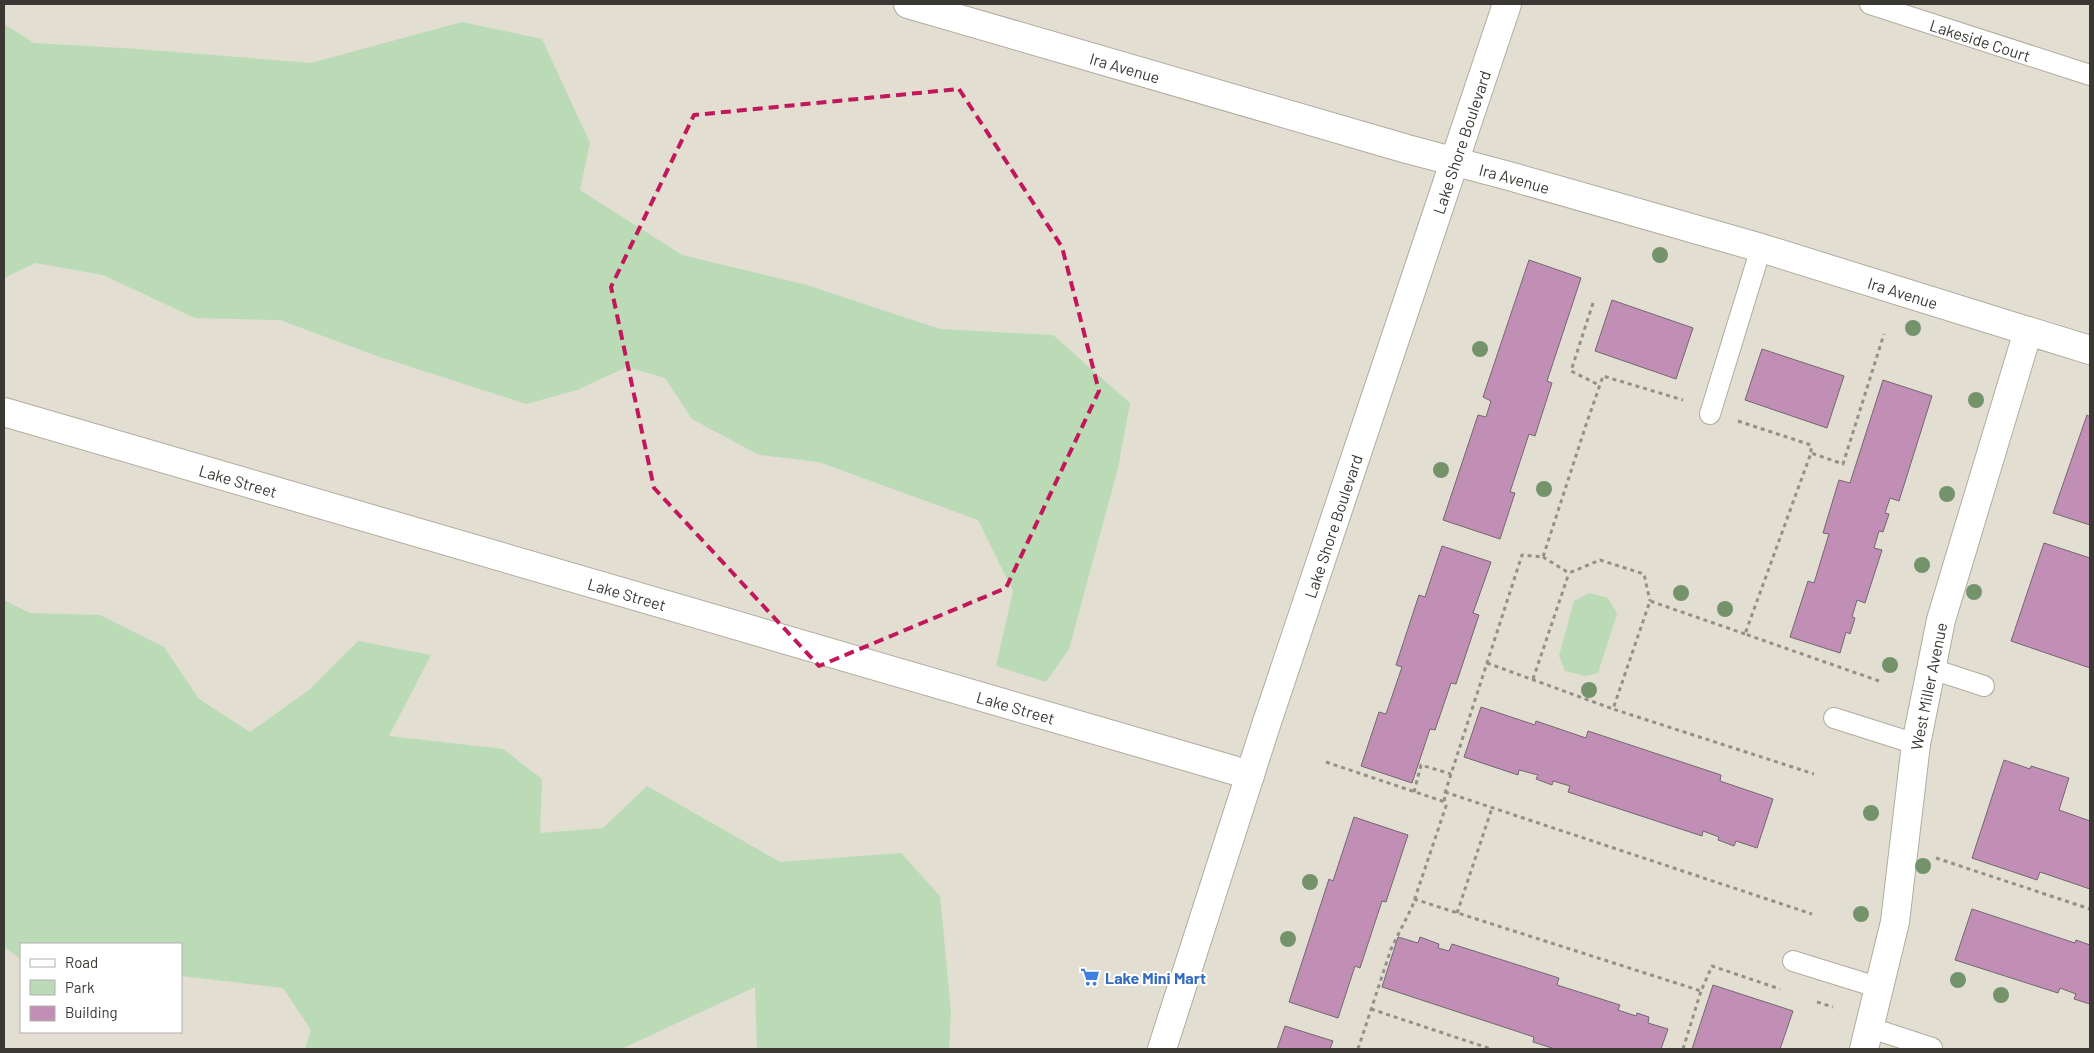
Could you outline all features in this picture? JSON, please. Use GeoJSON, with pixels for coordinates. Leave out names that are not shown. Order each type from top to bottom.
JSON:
{"type":"FeatureCollection","features":[{"type":"Feature","properties":{"kind":"street","name":"Ira Avenue"},"geometry":{"type":"LineString","coordinates":[[908,4],[1388,144],[1455,161],[1761,248],[2090,350]]}},
{"type":"Feature","properties":{"kind":"street","name":"Lake Shore Boulevard"},"geometry":{"type":"LineString","coordinates":[[1162,1049],[1250,775],[1507,4]]}},
{"type":"Feature","properties":{"kind":"street","name":"West Miller Avenue"},"geometry":{"type":"LineString","coordinates":[[1867,1039],[1895,922],[1916,744],[1942,620],[2028,331]]}},
{"type":"Feature","properties":{"kind":"street","name":"Lake Street"},"geometry":{"type":"LineString","coordinates":[[4,412],[1250,775]]}},
{"type":"Feature","properties":{"kind":"lane","name":"Lakeside Court"},"geometry":{"type":"LineString","coordinates":[[1870,4],[2090,75]]}},
{"type":"Feature","properties":{"kind":"lane"},"geometry":{"type":"LineString","coordinates":[[1710,414],[1761,248]]}},
{"type":"Feature","properties":{"kind":"lane"},"geometry":{"type":"LineString","coordinates":[[1932,669],[1984,686]]}},
{"type":"Feature","properties":{"kind":"lane"},"geometry":{"type":"LineString","coordinates":[[1834,718],[1916,744]]}},
{"type":"Feature","properties":{"kind":"lane"},"geometry":{"type":"LineString","coordinates":[[1793,961],[1880,988]]}},
{"type":"Feature","properties":{"kind":"lane"},"geometry":{"type":"LineString","coordinates":[[1867,1039],[1932,1048]]}},
{"type":"Feature","properties":{"kind":"path"},"geometry":{"type":"LineString","coordinates":[[1593,303],[1571,371],[1599,385]]}},
{"type":"Feature","properties":{"kind":"path"},"geometry":{"type":"LineString","coordinates":[[1811,453],[1843,464],[1884,334]]}},
{"type":"Feature","properties":{"kind":"path"},"geometry":{"type":"LineString","coordinates":[[1543,557],[1599,385],[1604,376],[1685,401]]}},
{"type":"Feature","properties":{"kind":"path"},"geometry":{"type":"LineString","coordinates":[[1733,420],[1811,446],[1811,453],[1744,634]]}},
{"type":"Feature","properties":{"kind":"path"},"geometry":{"type":"LineString","coordinates":[[1358,1049],[1391,949],[1412,907],[1446,806],[1445,792],[1522,555],[1543,557],[1569,573]]}},
{"type":"Feature","properties":{"kind":"path"},"geometry":{"type":"LineString","coordinates":[[1532,679],[1569,573],[1600,560],[1644,574],[1650,602],[1613,709]]}},
{"type":"Feature","properties":{"kind":"path"},"geometry":{"type":"LineString","coordinates":[[1650,602],[1879,681]]}},
{"type":"Feature","properties":{"kind":"path"},"geometry":{"type":"LineString","coordinates":[[1487,663],[1613,709],[1814,774]]}},
{"type":"Feature","properties":{"kind":"path"},"geometry":{"type":"LineString","coordinates":[[1326,762],[1445,802]]}},
{"type":"Feature","properties":{"kind":"path"},"geometry":{"type":"LineString","coordinates":[[1414,792],[1421,765],[1451,774]]}},
{"type":"Feature","properties":{"kind":"path"},"geometry":{"type":"LineString","coordinates":[[1445,792],[1812,914]]}},
{"type":"Feature","properties":{"kind":"path"},"geometry":{"type":"LineString","coordinates":[[1457,913],[1492,808]]}},
{"type":"Feature","properties":{"kind":"path"},"geometry":{"type":"LineString","coordinates":[[1935,858],[2090,909]]}},
{"type":"Feature","properties":{"kind":"path"},"geometry":{"type":"LineString","coordinates":[[1414,899],[1701,991]]}},
{"type":"Feature","properties":{"kind":"path"},"geometry":{"type":"LineString","coordinates":[[1683,1049],[1701,991],[1712,966],[1786,992]]}},
{"type":"Feature","properties":{"kind":"path"},"geometry":{"type":"LineString","coordinates":[[1814,1001],[1833,1007]]}},
{"type":"Feature","properties":{"kind":"path"},"geometry":{"type":"LineString","coordinates":[[1371,1009],[1490,1049]]}},
{"type":"Feature","properties":{"kind":"highlighted area"},"geometry":{"type":"Polygon","coordinates":[[[959,89],[1062,247],[1099,391],[1006,588],[819,666],[654,488],[611,287],[694,115],[959,89]]]}},
{"type":"Feature","properties":{"kind":"green space"},"geometry":{"type":"Polygon","coordinates":[[[462,22],[542,39],[590,143],[580,190],[682,255],[807,285],[940,329],[1053,335],[1130,403],[1118,468],[1069,649],[1046,682],[996,666],[1013,591],[978,520],[819,462],[759,455],[692,419],[665,378],[627,367],[577,390],[526,404],[374,355],[280,320],[195,318],[103,275],[35,263],[4,278],[4,24],[34,43],[138,49],[311,63],[462,22]]]}},
{"type":"Feature","properties":{"kind":"green space"},"geometry":{"type":"Polygon","coordinates":[[[1589,593],[1608,598],[1617,614],[1598,673],[1586,676],[1565,671],[1559,656],[1574,601],[1589,593]]]}},
{"type":"Feature","properties":{"kind":"green space"},"geometry":{"type":"Polygon","coordinates":[[[4,600],[30,613],[100,615],[164,647],[199,699],[250,732],[309,690],[358,641],[431,655],[389,736],[503,749],[542,779],[540,833],[603,828],[647,786],[780,862],[901,853],[940,896],[951,1011],[949,1049],[757,1049],[755,987],[621,1049],[305,1049],[311,1030],[283,988],[182,976],[182,943],[20,943],[20,958],[4,947],[4,600]]]}},
{"type":"Feature","properties":{"kind":"building"},"geometry":{"type":"Polygon","coordinates":[[[1529,260],[1581,278],[1547,381],[1552,383],[1535,436],[1529,434],[1510,492],[1515,493],[1500,539],[1443,520],[1478,415],[1486,417],[1491,401],[1483,397],[1529,260]]]}},
{"type":"Feature","properties":{"kind":"building"},"geometry":{"type":"Polygon","coordinates":[[[1612,300],[1693,328],[1676,379],[1595,351],[1612,300]]]}},
{"type":"Feature","properties":{"kind":"building"},"geometry":{"type":"Polygon","coordinates":[[[1762,349],[1844,376],[1827,428],[1745,400],[1762,349]]]}},
{"type":"Feature","properties":{"kind":"building"},"geometry":{"type":"Polygon","coordinates":[[[1883,380],[1932,396],[1899,501],[1890,498],[1885,513],[1889,514],[1883,532],[1879,531],[1874,548],[1882,550],[1865,603],[1857,600],[1852,617],[1855,618],[1850,634],[1846,632],[1840,653],[1790,637],[1808,581],[1814,583],[1829,534],[1823,533],[1839,480],[1850,483],[1883,380]]]}},
{"type":"Feature","properties":{"kind":"building"},"geometry":{"type":"Polygon","coordinates":[[[2087,415],[2090,417],[2090,525],[2053,513],[2087,415]]]}},
{"type":"Feature","properties":{"kind":"building"},"geometry":{"type":"Polygon","coordinates":[[[2044,543],[2090,558],[2090,668],[2011,641],[2044,543]]]}},
{"type":"Feature","properties":{"kind":"building"},"geometry":{"type":"Polygon","coordinates":[[[1442,546],[1491,562],[1473,613],[1479,615],[1456,684],[1451,683],[1435,730],[1430,729],[1412,783],[1361,766],[1379,712],[1386,714],[1402,667],[1396,665],[1419,595],[1425,597],[1442,546]]]}},
{"type":"Feature","properties":{"kind":"building"},"geometry":{"type":"Polygon","coordinates":[[[1481,707],[1535,725],[1536,721],[1586,738],[1588,731],[1721,775],[1720,781],[1773,799],[1757,848],[1736,841],[1734,846],[1718,840],[1719,837],[1703,831],[1702,836],[1568,792],[1570,786],[1553,781],[1552,785],[1536,779],[1538,775],[1519,770],[1518,775],[1464,757],[1481,707]]]}},
{"type":"Feature","properties":{"kind":"building"},"geometry":{"type":"Polygon","coordinates":[[[2004,760],[2030,769],[2031,766],[2069,778],[2059,810],[2090,821],[2090,889],[2040,872],[2037,880],[1972,858],[2004,760]]]}},
{"type":"Feature","properties":{"kind":"building"},"geometry":{"type":"Polygon","coordinates":[[[1354,817],[1408,835],[1386,902],[1382,901],[1360,968],[1355,966],[1338,1018],[1289,1002],[1329,879],[1333,881],[1354,817]]]}},
{"type":"Feature","properties":{"kind":"building"},"geometry":{"type":"Polygon","coordinates":[[[1972,909],[2075,943],[2076,940],[2090,945],[2090,1004],[2074,999],[2076,994],[2060,988],[2058,993],[1955,960],[1972,909]]]}},
{"type":"Feature","properties":{"kind":"building"},"geometry":{"type":"Polygon","coordinates":[[[1398,937],[1418,943],[1420,937],[1439,944],[1438,948],[1449,951],[1452,944],[1559,978],[1557,985],[1620,1005],[1618,1010],[1636,1016],[1637,1013],[1649,1017],[1648,1023],[1668,1029],[1661,1049],[1555,1049],[1533,1042],[1534,1037],[1382,987],[1398,937]]]}},
{"type":"Feature","properties":{"kind":"building"},"geometry":{"type":"Polygon","coordinates":[[[1713,985],[1793,1011],[1780,1049],[1692,1049],[1713,985]]]}},
{"type":"Feature","properties":{"kind":"building"},"geometry":{"type":"Polygon","coordinates":[[[1285,1026],[1333,1041],[1330,1049],[1277,1049],[1285,1026]]]}},
{"type":"Feature","properties":{"kind":"place","name":"Lake Mini Mart"},"geometry":{"type":"Point","coordinates":[1090,977]}}]}
